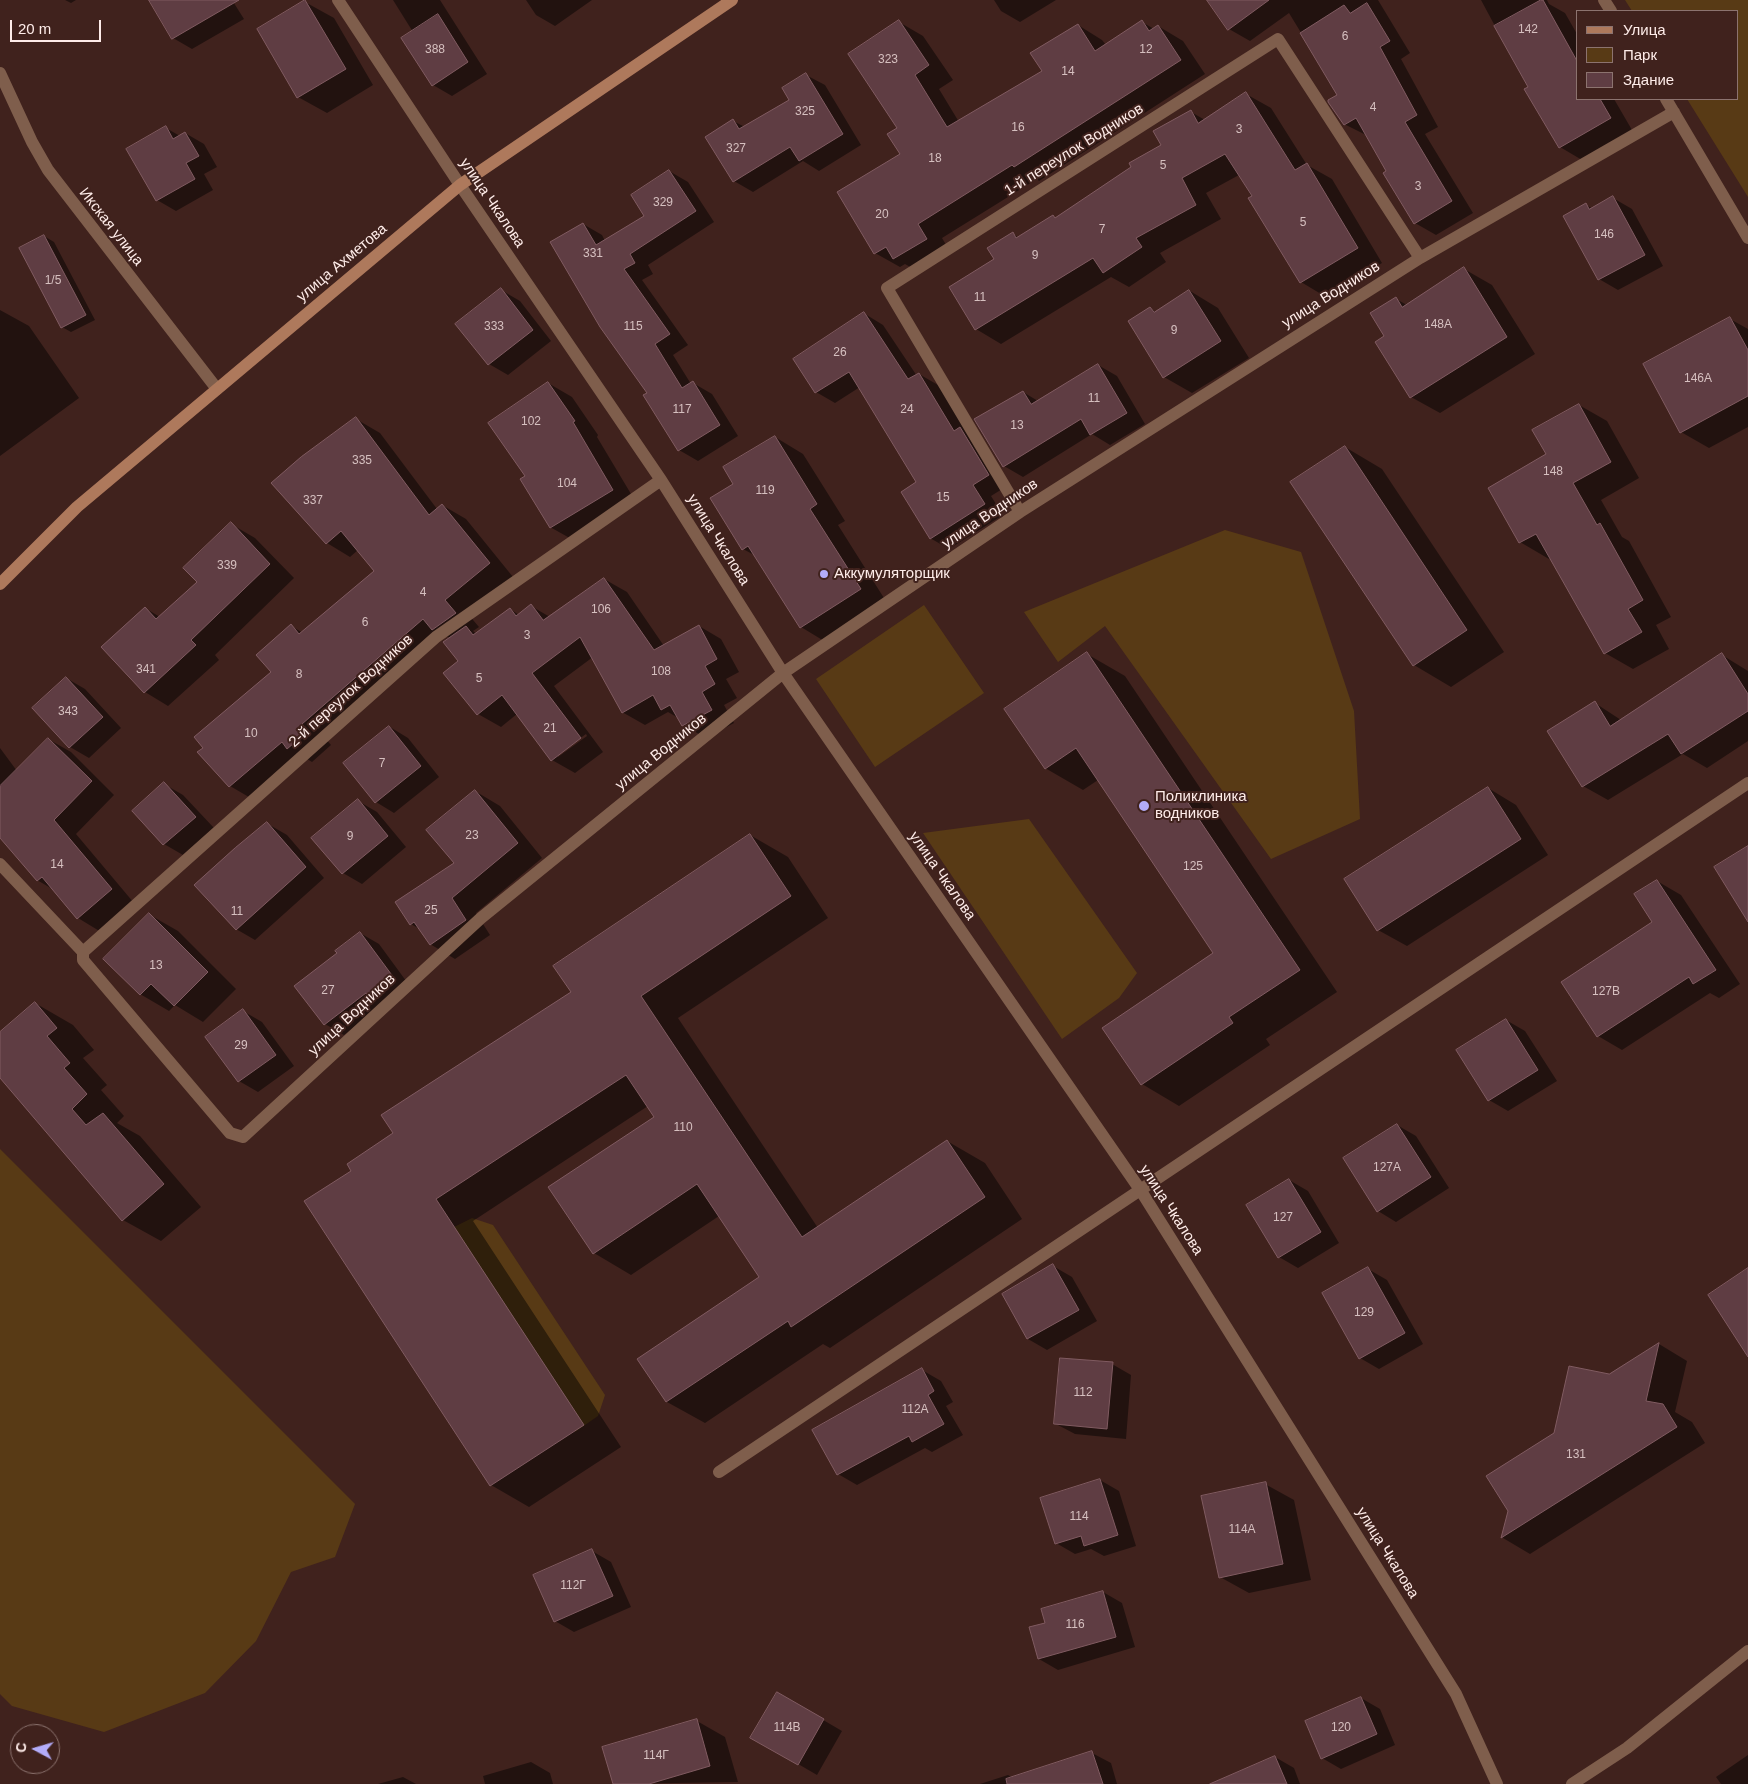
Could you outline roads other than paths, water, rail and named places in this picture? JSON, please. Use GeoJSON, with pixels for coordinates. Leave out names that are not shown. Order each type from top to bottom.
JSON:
{"type":"FeatureCollection","features":[{"type":"Feature","properties":{"kind":"main road","name":"улица Ахметова"},"geometry":{"type":"LineString","coordinates":[[0,584],[77,507],[460,185],[732,0]]}},
{"type":"Feature","properties":{"kind":"street","name":"улица Чкалова"},"geometry":{"type":"LineString","coordinates":[[338,0],[460,185],[661,480],[783,674],[1141,1191],[1456,1694],[1497,1784]]}},
{"type":"Feature","properties":{"kind":"street","name":"1-й переулок Водников"},"geometry":{"type":"LineString","coordinates":[[1020,512],[887,288],[920,266],[1278,39],[1420,258]]}},
{"type":"Feature","properties":{"kind":"street","name":"Икская улица"},"geometry":{"type":"LineString","coordinates":[[0,73],[32,142],[48,170],[217,389]]}},
{"type":"Feature","properties":{"kind":"street"},"geometry":{"type":"LineString","coordinates":[[1667,100],[1748,238]]}},
{"type":"Feature","properties":{"kind":"street","name":"улица Водников"},"geometry":{"type":"LineString","coordinates":[[83,952],[83,960],[230,1133],[243,1137],[481,918],[783,674],[1020,512],[1420,258],[1674,112]]}},
{"type":"Feature","properties":{"kind":"street","name":"2-й переулок Водников"},"geometry":{"type":"LineString","coordinates":[[83,952],[436,637],[661,480]]}},
{"type":"Feature","properties":{"kind":"street"},"geometry":{"type":"LineString","coordinates":[[719,1472],[1748,783]]}},
{"type":"Feature","properties":{"kind":"street"},"geometry":{"type":"LineString","coordinates":[[0,864],[83,952]]}},
{"type":"Feature","properties":{"kind":"street"},"geometry":{"type":"LineString","coordinates":[[1572,1784],[1626,1748],[1748,1651]]}},
{"type":"Feature","properties":{"kind":"place","name":"Аккумуляторщик"},"geometry":{"type":"Point","coordinates":[824,574]}},
{"type":"Feature","properties":{"kind":"place","name":"Поликлиника водников"},"geometry":{"type":"Point","coordinates":[1144,806]}}]}
